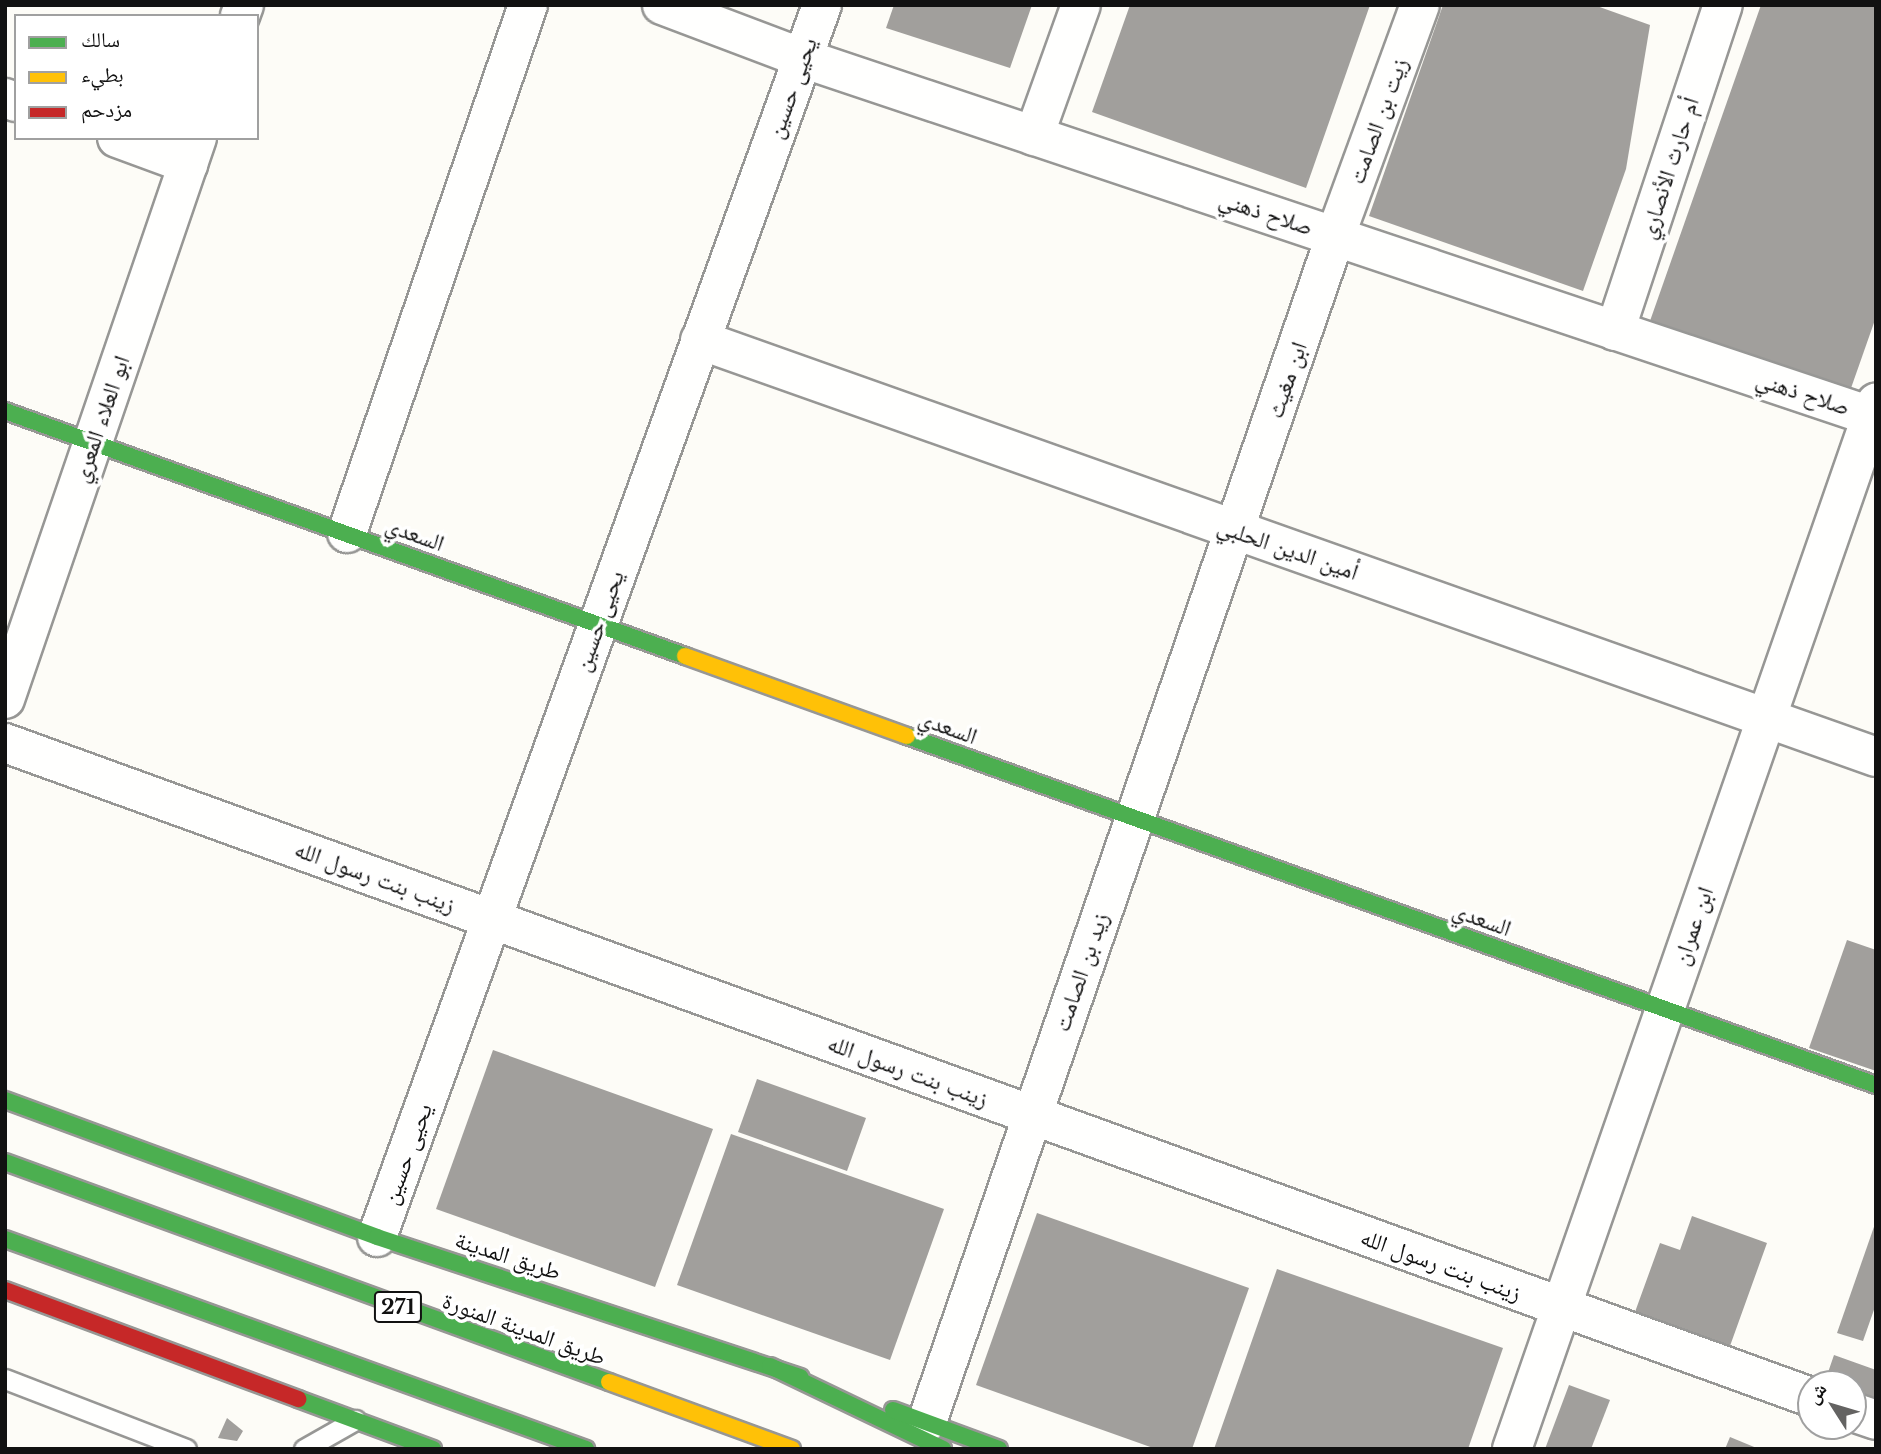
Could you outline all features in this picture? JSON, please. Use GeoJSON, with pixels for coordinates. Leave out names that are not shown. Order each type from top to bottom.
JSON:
{"type":"FeatureCollection","features":[{"type":"Feature","properties":{"kind":"main road","name":"السعدي"},"geometry":{"type":"LineString","coordinates":[[5,411],[1876,1085]]}},
{"type":"Feature","properties":{"kind":"main road","name":"طريق المدينة"},"geometry":{"type":"LineString","coordinates":[[5,1100],[377,1237],[770,1366],[935,1435],[999,1449]]}},
{"type":"Feature","properties":{"kind":"main road","name":"طريق المدينة المنورة"},"geometry":{"type":"LineString","coordinates":[[5,1162],[792,1449]]}},
{"type":"Feature","properties":{"kind":"main road"},"geometry":{"type":"LineString","coordinates":[[5,1239],[586,1449]]}},
{"type":"Feature","properties":{"kind":"main road"},"geometry":{"type":"LineString","coordinates":[[5,1290],[433,1449]]}},
{"type":"Feature","properties":{"kind":"main road"},"geometry":{"type":"LineString","coordinates":[[770,1366],[935,1435]]}},
{"type":"Feature","properties":{"kind":"street"},"geometry":{"type":"LineString","coordinates":[[347,533],[528,5]]}},
{"type":"Feature","properties":{"kind":"street","name":"صلاح ذهني"},"geometry":{"type":"LineString","coordinates":[[662,5],[802,58],[1615,331],[1874,410]]}},
{"type":"Feature","properties":{"kind":"street","name":"يحيى حسين"},"geometry":{"type":"LineString","coordinates":[[377,1237],[822,5]]}},
{"type":"Feature","properties":{"kind":"street"},"geometry":{"type":"LineString","coordinates":[[1034,136],[1081,5]]}},
{"type":"Feature","properties":{"kind":"street","name":"زيت بن الصامت"},"geometry":{"type":"LineString","coordinates":[[1335,237],[1420,5]]}},
{"type":"Feature","properties":{"kind":"street","name":"أم حارث الأنصاري"},"geometry":{"type":"LineString","coordinates":[[1615,331],[1723,5]]}},
{"type":"Feature","properties":{"kind":"street"},"geometry":{"type":"LineString","coordinates":[[129,140],[192,151]]}},
{"type":"Feature","properties":{"kind":"street","name":"ابو العلاء المعري"},"geometry":{"type":"LineString","coordinates":[[5,699],[192,151]]}},
{"type":"Feature","properties":{"kind":"street","name":"ابن مغيث"},"geometry":{"type":"LineString","coordinates":[[1238,527],[1335,237]]}},
{"type":"Feature","properties":{"kind":"street","name":"أمين الدين الحلبي"},"geometry":{"type":"LineString","coordinates":[[700,341],[1238,527],[1876,757]]}},
{"type":"Feature","properties":{"kind":"street","name":"ابن عمران"},"geometry":{"type":"LineString","coordinates":[[1512,1449],[1558,1308],[1874,410]]}},
{"type":"Feature","properties":{"kind":"street","name":"زيد بن الصامت"},"geometry":{"type":"LineString","coordinates":[[935,1435],[1031,1116],[1238,527]]}},
{"type":"Feature","properties":{"kind":"street","name":"زينب بنت رسول الله"},"geometry":{"type":"LineString","coordinates":[[5,743],[1558,1308],[1797,1392]]}},
{"type":"Feature","properties":{"kind":"lane"},"geometry":{"type":"LineString","coordinates":[[5,1378],[186,1449]]}},
{"type":"Feature","properties":{"kind":"lane"},"geometry":{"type":"LineString","coordinates":[[304,1449],[355,1420]]}},
{"type":"Feature","properties":{"kind":"building"},"geometry":{"type":"Polygon","coordinates":[[[894,5],[1032,5],[1010,68],[886,28],[894,5]]]}},
{"type":"Feature","properties":{"kind":"building"},"geometry":{"type":"Polygon","coordinates":[[[1130,5],[1370,5],[1306,188],[1092,112],[1130,5]]]}},
{"type":"Feature","properties":{"kind":"building"},"geometry":{"type":"Polygon","coordinates":[[[1443,5],[1594,5],[1650,25],[1626,169],[1583,291],[1369,216],[1443,5]]]}},
{"type":"Feature","properties":{"kind":"building"},"geometry":{"type":"Polygon","coordinates":[[[1761,5],[1876,5],[1876,317],[1850,391],[1650,321],[1761,5]]]}},
{"type":"Feature","properties":{"kind":"building"},"geometry":{"type":"Polygon","coordinates":[[[1847,940],[1876,950],[1876,1071],[1809,1048],[1847,940]]]}},
{"type":"Feature","properties":{"kind":"building"},"geometry":{"type":"Polygon","coordinates":[[[493,1050],[713,1129],[655,1287],[436,1209],[493,1050]]]}},
{"type":"Feature","properties":{"kind":"building"},"geometry":{"type":"Polygon","coordinates":[[[757,1079],[866,1118],[847,1171],[738,1132],[757,1079]]]}},
{"type":"Feature","properties":{"kind":"building"},"geometry":{"type":"Polygon","coordinates":[[[731,1134],[944,1209],[890,1360],[677,1285],[731,1134]]]}},
{"type":"Feature","properties":{"kind":"building"},"geometry":{"type":"Polygon","coordinates":[[[1037,1213],[1249,1288],[1192,1449],[1156,1449],[976,1385],[1037,1213]]]}},
{"type":"Feature","properties":{"kind":"building"},"geometry":{"type":"Polygon","coordinates":[[[1692,1216],[1767,1243],[1730,1346],[1635,1312],[1660,1243],[1680,1250],[1692,1216]]]}},
{"type":"Feature","properties":{"kind":"building"},"geometry":{"type":"Polygon","coordinates":[[[1876,1221],[1876,1304],[1863,1341],[1837,1333],[1876,1221]]]}},
{"type":"Feature","properties":{"kind":"building"},"geometry":{"type":"Polygon","coordinates":[[[1277,1269],[1503,1348],[1468,1449],[1214,1449],[1277,1269]]]}},
{"type":"Feature","properties":{"kind":"building"},"geometry":{"type":"Polygon","coordinates":[[[1834,1355],[1876,1370],[1876,1404],[1867,1401],[1867,1370],[1829,1370],[1834,1355]]]}},
{"type":"Feature","properties":{"kind":"building"},"geometry":{"type":"Polygon","coordinates":[[[1569,1385],[1610,1400],[1591,1449],[1545,1449],[1569,1385]]]}},
{"type":"Feature","properties":{"kind":"building"},"geometry":{"type":"Polygon","coordinates":[[[227,1418],[243,1431],[237,1441],[218,1438],[227,1418]]]}},
{"type":"Feature","properties":{"kind":"building"},"geometry":{"type":"Polygon","coordinates":[[[1730,1437],[1759,1449],[1725,1449],[1730,1437]]]}},
{"type":"Feature","properties":{"kind":"traffic: fast"},"geometry":{"type":"LineString","coordinates":[[5,411],[685,656]]}},
{"type":"Feature","properties":{"kind":"traffic: fast"},"geometry":{"type":"LineString","coordinates":[[907,736],[1876,1085]]}},
{"type":"Feature","properties":{"kind":"traffic: fast"},"geometry":{"type":"LineString","coordinates":[[5,1100],[377,1237],[800,1377]]}},
{"type":"Feature","properties":{"kind":"traffic: fast"},"geometry":{"type":"LineString","coordinates":[[5,1162],[609,1382]]}},
{"type":"Feature","properties":{"kind":"traffic: fast"},"geometry":{"type":"LineString","coordinates":[[5,1239],[586,1449]]}},
{"type":"Feature","properties":{"kind":"traffic: fast"},"geometry":{"type":"LineString","coordinates":[[770,1366],[943,1449]]}},
{"type":"Feature","properties":{"kind":"traffic: fast"},"geometry":{"type":"LineString","coordinates":[[298,1399],[433,1449]]}},
{"type":"Feature","properties":{"kind":"traffic: fast"},"geometry":{"type":"LineString","coordinates":[[893,1410],[999,1449]]}},
{"type":"Feature","properties":{"kind":"traffic: slow"},"geometry":{"type":"LineString","coordinates":[[685,656],[907,736]]}},
{"type":"Feature","properties":{"kind":"traffic: slow"},"geometry":{"type":"LineString","coordinates":[[609,1382],[792,1449]]}},
{"type":"Feature","properties":{"kind":"traffic: jam"},"geometry":{"type":"LineString","coordinates":[[5,1290],[298,1399]]}}]}
